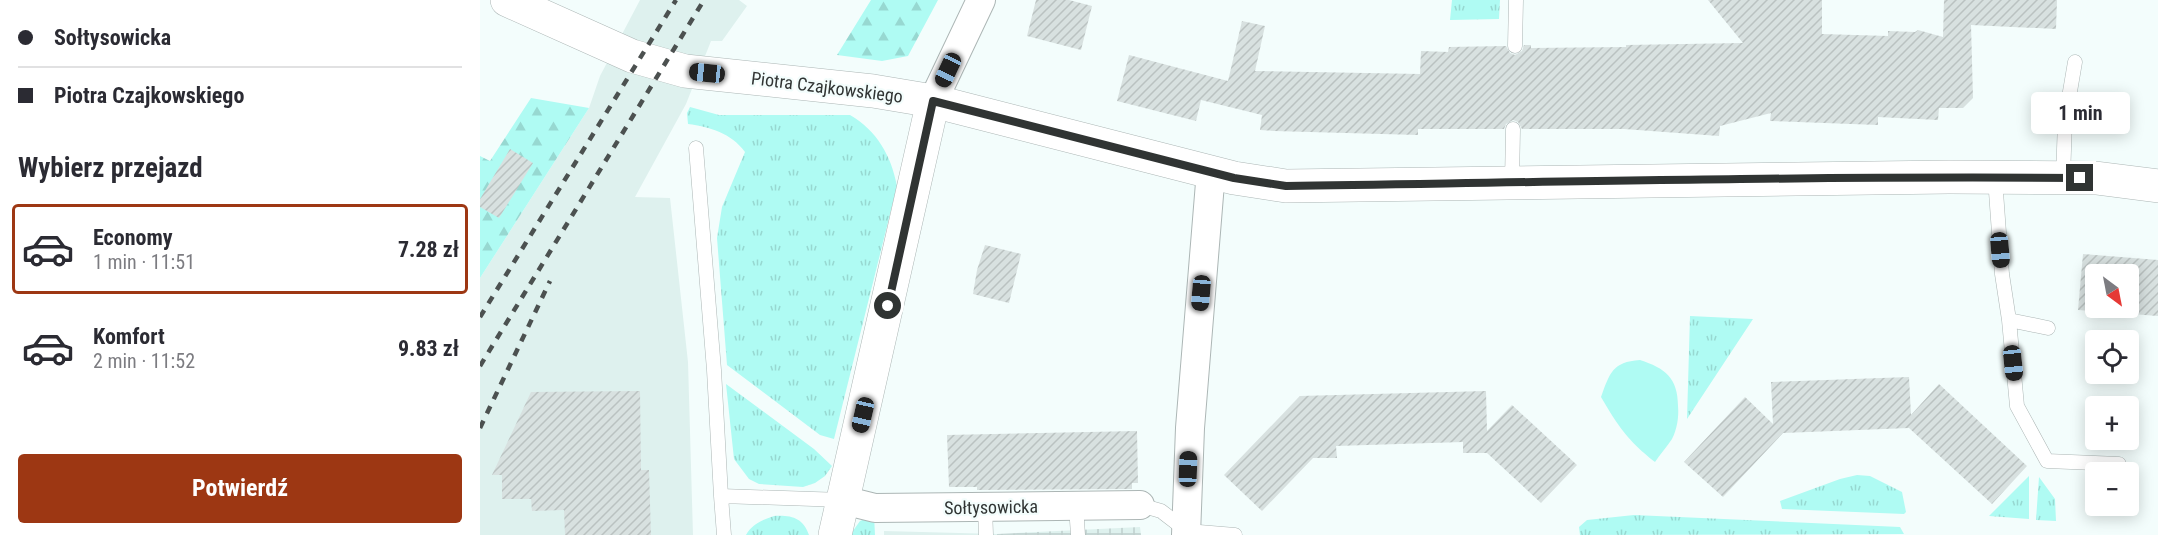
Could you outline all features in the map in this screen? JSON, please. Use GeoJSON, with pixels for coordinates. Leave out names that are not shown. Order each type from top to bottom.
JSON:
{"type":"FeatureCollection","features":[{"type":"Feature","properties":{"kind":"street","name":"Piotra Czajkowskiego"},"geometry":{"type":"LineString","coordinates":[[507,0],[632,56],[685,71],[873,91],[933,101],[1214,172],[1286,186],[1790,178],[2096,178],[2158,186]]}},
{"type":"Feature","properties":{"kind":"street"},"geometry":{"type":"LineString","coordinates":[[835,535],[933,101],[981,0]]}},
{"type":"Feature","properties":{"kind":"street"},"geometry":{"type":"LineString","coordinates":[[1186,533],[1190,428],[1210,183],[1214,172]]}},
{"type":"Feature","properties":{"kind":"street","name":"Sołtysowicka"},"geometry":{"type":"LineString","coordinates":[[843,500],[875,508],[1140,505]]}},
{"type":"Feature","properties":{"kind":"lane"},"geometry":{"type":"LineString","coordinates":[[1515,46],[1516,0]]}},
{"type":"Feature","properties":{"kind":"lane"},"geometry":{"type":"LineString","coordinates":[[2063,178],[2065,121],[2075,62]]}},
{"type":"Feature","properties":{"kind":"lane"},"geometry":{"type":"LineString","coordinates":[[1512,182],[1513,129]]}},
{"type":"Feature","properties":{"kind":"lane"},"geometry":{"type":"LineString","coordinates":[[696,148],[714,370],[723,535]]}},
{"type":"Feature","properties":{"kind":"lane"},"geometry":{"type":"LineString","coordinates":[[1995,178],[2002,274],[2017,406],[2047,461],[2085,463]]}},
{"type":"Feature","properties":{"kind":"lane"},"geometry":{"type":"LineString","coordinates":[[2009,320],[2048,328]]}},
{"type":"Feature","properties":{"kind":"lane"},"geometry":{"type":"LineString","coordinates":[[721,496],[843,500]]}},
{"type":"Feature","properties":{"kind":"lane"},"geometry":{"type":"LineString","coordinates":[[1140,505],[1161,511],[1186,533],[1235,535]]}},
{"type":"Feature","properties":{"kind":"lane"},"geometry":{"type":"LineString","coordinates":[[1076,506],[1078,535]]}},
{"type":"Feature","properties":{"kind":"lane"},"geometry":{"type":"LineString","coordinates":[[985,507],[986,535]]}},
{"type":"Feature","properties":{"kind":"shaded area"},"geometry":{"type":"Polygon","coordinates":[[[640,0],[739,0],[747,6],[722,41],[711,41],[686,104],[635,197],[670,198],[688,362],[693,535],[480,535],[480,278],[589,108],[600,76],[640,0]]]}},
{"type":"Feature","properties":{"kind":"shaded area"},"geometry":{"type":"Polygon","coordinates":[[[1140,527],[1141,535],[997,535],[997,534],[1140,527]]]}},
{"type":"Feature","properties":{"kind":"shaded area"},"geometry":{"type":"Polygon","coordinates":[[[884,531],[997,534],[997,535],[884,535],[884,531]]]}},
{"type":"Feature","properties":{"kind":"green space"},"geometry":{"type":"Polygon","coordinates":[[[871,0],[938,0],[908,56],[882,61],[837,55],[871,0]]]}},
{"type":"Feature","properties":{"kind":"green space"},"geometry":{"type":"Polygon","coordinates":[[[1452,0],[1500,0],[1499,19],[1450,20],[1452,0]]]}},
{"type":"Feature","properties":{"kind":"green space"},"geometry":{"type":"Polygon","coordinates":[[[531,98],[589,108],[480,278],[480,156],[490,161],[531,98]]]}},
{"type":"Feature","properties":{"kind":"green space"},"geometry":{"type":"Polygon","coordinates":[[[690,107],[719,115],[850,115],[868,128],[887,154],[897,186],[834,439],[820,435],[727,365],[717,238],[722,207],[745,152],[733,140],[720,132],[688,124],[687,113],[690,107]]]}},
{"type":"Feature","properties":{"kind":"green space"},"geometry":{"type":"Polygon","coordinates":[[[1690,316],[1753,319],[1687,419],[1690,316]]]}},
{"type":"Feature","properties":{"kind":"green space"},"geometry":{"type":"Polygon","coordinates":[[[1640,360],[1663,371],[1673,381],[1676,388],[1678,414],[1675,431],[1672,439],[1655,462],[1624,432],[1601,397],[1613,370],[1623,363],[1640,360]]]}},
{"type":"Feature","properties":{"kind":"green space"},"geometry":{"type":"Polygon","coordinates":[[[726,384],[814,449],[832,466],[825,476],[803,487],[759,484],[749,479],[734,459],[726,384]]]}},
{"type":"Feature","properties":{"kind":"green space"},"geometry":{"type":"Polygon","coordinates":[[[1857,475],[1870,476],[1902,492],[1906,512],[1904,514],[1782,509],[1780,501],[1857,475]]]}},
{"type":"Feature","properties":{"kind":"green space"},"geometry":{"type":"Polygon","coordinates":[[[2029,476],[2029,519],[1989,516],[2029,476]]]}},
{"type":"Feature","properties":{"kind":"green space"},"geometry":{"type":"Polygon","coordinates":[[[2039,477],[2055,499],[2056,521],[2036,520],[2039,477]]]}},
{"type":"Feature","properties":{"kind":"green space"},"geometry":{"type":"Polygon","coordinates":[[[874,515],[875,535],[850,535],[860,521],[874,515]]]}},
{"type":"Feature","properties":{"kind":"green space"},"geometry":{"type":"Polygon","coordinates":[[[1634,515],[1900,527],[1904,534],[1580,535],[1579,527],[1587,520],[1634,515]]]}},
{"type":"Feature","properties":{"kind":"green space"},"geometry":{"type":"Polygon","coordinates":[[[774,516],[786,516],[800,521],[809,535],[746,535],[758,523],[774,516]]]}},
{"type":"Feature","properties":{"kind":"building"},"geometry":{"type":"Polygon","coordinates":[[[1036,0],[1069,0],[1092,6],[1081,50],[1027,36],[1036,0]]]}},
{"type":"Feature","properties":{"kind":"building"},"geometry":{"type":"Polygon","coordinates":[[[1708,0],[1822,0],[1822,34],[1888,36],[1888,31],[1915,32],[1918,30],[1943,37],[1944,0],[2057,0],[2056,29],[1971,25],[1973,98],[1963,108],[1939,108],[1938,120],[1878,117],[1878,125],[1770,121],[1771,113],[1720,126],[1719,136],[1624,129],[1522,129],[1518,122],[1513,120],[1506,124],[1504,129],[1418,129],[1418,135],[1274,131],[1260,130],[1262,115],[1201,100],[1196,121],[1117,101],[1129,55],[1228,81],[1242,21],[1265,26],[1255,71],[1420,74],[1421,51],[1448,52],[1449,47],[1506,46],[1510,53],[1515,55],[1522,51],[1524,45],[1531,45],[1531,48],[1743,43],[1708,0]]]}},
{"type":"Feature","properties":{"kind":"building"},"geometry":{"type":"Polygon","coordinates":[[[510,149],[533,163],[499,218],[480,207],[480,199],[510,149]]]}},
{"type":"Feature","properties":{"kind":"building"},"geometry":{"type":"Polygon","coordinates":[[[985,245],[1021,254],[1009,303],[973,294],[977,270],[985,245]]]}},
{"type":"Feature","properties":{"kind":"building"},"geometry":{"type":"Polygon","coordinates":[[[2083,254],[2158,260],[2158,316],[2139,315],[2139,264],[2085,264],[2085,311],[2078,310],[2083,254]]]}},
{"type":"Feature","properties":{"kind":"building"},"geometry":{"type":"Polygon","coordinates":[[[1909,377],[1911,415],[1939,384],[2027,466],[1992,504],[1909,428],[1783,433],[1723,497],[1684,462],[1745,397],[1773,424],[1771,382],[1909,377]]]}},
{"type":"Feature","properties":{"kind":"building"},"geometry":{"type":"Polygon","coordinates":[[[640,391],[641,470],[649,470],[651,535],[565,535],[564,510],[532,511],[531,499],[502,499],[502,475],[492,475],[531,392],[640,391]]]}},
{"type":"Feature","properties":{"kind":"building"},"geometry":{"type":"Polygon","coordinates":[[[1486,391],[1487,431],[1512,405],[1577,465],[1541,503],[1487,453],[1463,453],[1463,442],[1336,446],[1337,458],[1313,458],[1262,511],[1224,475],[1300,396],[1486,391]]]}},
{"type":"Feature","properties":{"kind":"building"},"geometry":{"type":"Polygon","coordinates":[[[1137,431],[1138,483],[1132,483],[1132,489],[977,490],[977,487],[949,487],[947,435],[1137,431]]]}},
{"type":"Feature","properties":{"kind":"railway"},"geometry":{"type":"LineString","coordinates":[[480,317],[676,0]]}},
{"type":"Feature","properties":{"kind":"railway"},"geometry":{"type":"LineString","coordinates":[[480,366],[704,0]]}},
{"type":"Feature","properties":{"kind":"railway"},"geometry":{"type":"LineString","coordinates":[[480,428],[550,281]]}},
{"type":"Feature","properties":{"kind":"route"},"geometry":{"type":"LineString","coordinates":[[888,306],[933,101],[1234,178],[1286,186],[1790,178],[2080,178]]}}]}
